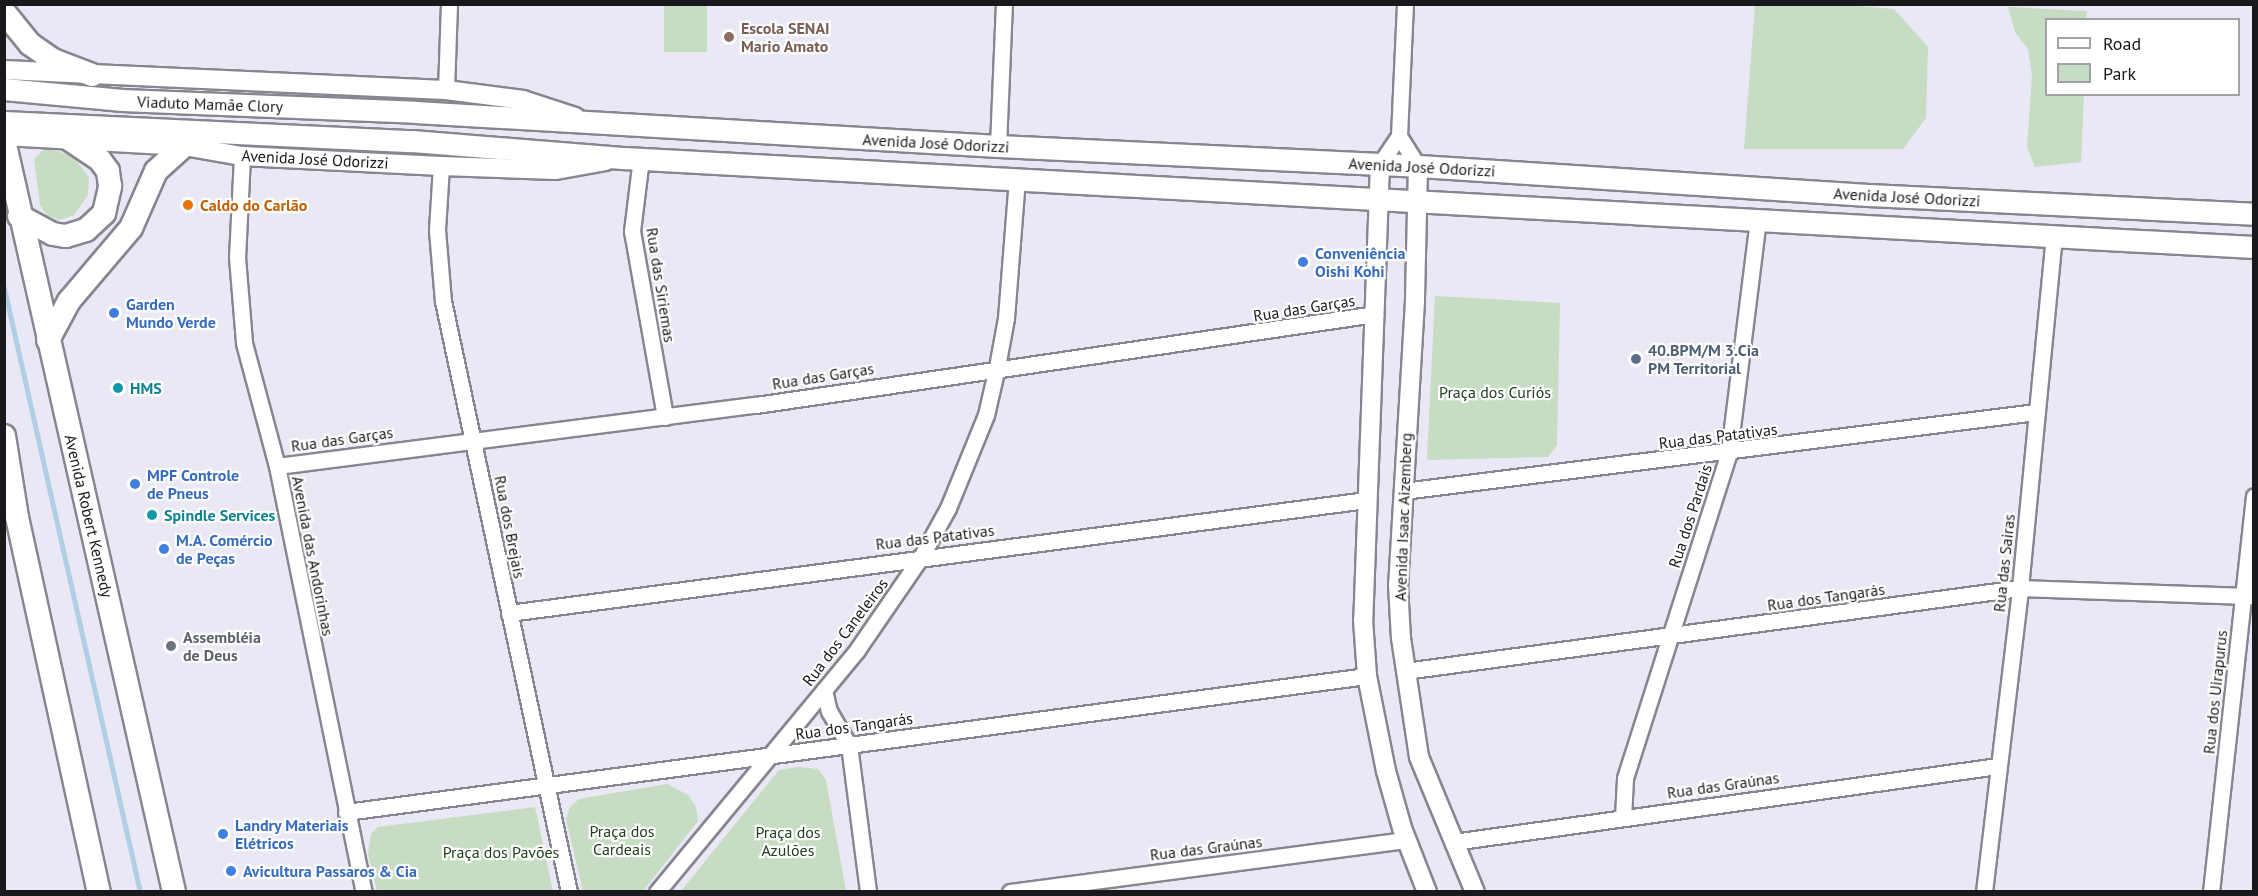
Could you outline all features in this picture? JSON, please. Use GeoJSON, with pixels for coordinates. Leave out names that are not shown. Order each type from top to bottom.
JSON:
{"type":"FeatureCollection","features":[{"type":"Feature","properties":{"kind":"main road"},"geometry":{"type":"LineString","coordinates":[[4,12],[30,44],[53,60],[92,75]]}},
{"type":"Feature","properties":{"kind":"main road","name":"Viaduto Mamãe Clory"},"geometry":{"type":"LineString","coordinates":[[4,89],[122,100],[415,112]]}},
{"type":"Feature","properties":{"kind":"main road","name":"Avenida José Odorizzi"},"geometry":{"type":"LineString","coordinates":[[415,112],[999,146],[1418,165],[1869,195],[2253,214]]}},
{"type":"Feature","properties":{"kind":"main road","name":"Viaduto Mamãe Clory"},"geometry":{"type":"LineString","coordinates":[[4,122],[412,141]]}},
{"type":"Feature","properties":{"kind":"main road","name":"Avenida Robert Kennedy"},"geometry":{"type":"LineString","coordinates":[[4,138],[19,216],[174,891]]}},
{"type":"Feature","properties":{"kind":"main road"},"geometry":{"type":"LineString","coordinates":[[19,216],[53,234],[66,236],[86,230],[104,213],[110,186],[108,171],[100,160],[69,139]]}},
{"type":"Feature","properties":{"kind":"main road","name":"Avenida José Odorizzi"},"geometry":{"type":"LineString","coordinates":[[412,141],[633,158],[1379,196],[2054,238],[2253,247]]}},
{"type":"Feature","properties":{"kind":"main road"},"geometry":{"type":"LineString","coordinates":[[48,340],[69,301],[131,228],[156,171],[184,146]]}},
{"type":"Feature","properties":{"kind":"main road"},"geometry":{"type":"LineString","coordinates":[[4,436],[17,517],[99,891]]}},
{"type":"Feature","properties":{"kind":"street"},"geometry":{"type":"LineString","coordinates":[[446,90],[449,4]]}},
{"type":"Feature","properties":{"kind":"street"},"geometry":{"type":"LineString","coordinates":[[999,146],[1004,4]]}},
{"type":"Feature","properties":{"kind":"street"},"geometry":{"type":"LineString","coordinates":[[1405,4],[1399,136],[1380,164],[1362,620],[1367,676],[1386,771],[1406,840],[1427,891]]}},
{"type":"Feature","properties":{"kind":"street","name":"Avenida José Odorizzi"},"geometry":{"type":"LineString","coordinates":[[4,70],[446,90],[523,100],[589,122]]}},
{"type":"Feature","properties":{"kind":"street"},"geometry":{"type":"LineString","coordinates":[[1399,136],[1418,165]]}},
{"type":"Feature","properties":{"kind":"street","name":"Avenida José Odorizzi"},"geometry":{"type":"LineString","coordinates":[[4,138],[69,139],[184,146],[242,156],[556,170],[633,158]]}},
{"type":"Feature","properties":{"kind":"street","name":"Avenida das Andorinhas"},"geometry":{"type":"LineString","coordinates":[[242,156],[237,257],[243,332],[277,466],[364,891]]}},
{"type":"Feature","properties":{"kind":"street","name":"Rua das Siriemas"},"geometry":{"type":"LineString","coordinates":[[633,158],[632,231],[665,417]]}},
{"type":"Feature","properties":{"kind":"street","name":"Avenida Isaac Aizemberg"},"geometry":{"type":"LineString","coordinates":[[1418,165],[1398,585],[1405,671],[1419,757],[1475,891]]}},
{"type":"Feature","properties":{"kind":"street","name":"Rua dos Brejais"},"geometry":{"type":"LineString","coordinates":[[441,166],[437,230],[443,301],[569,891]]}},
{"type":"Feature","properties":{"kind":"street","name":"Rua dos Caneleiros"},"geometry":{"type":"LineString","coordinates":[[657,891],[825,690],[883,615],[921,557],[948,508],[970,455],[997,367],[1005,318],[1017,179]]}},
{"type":"Feature","properties":{"kind":"street","name":"Rua dos Pardais"},"geometry":{"type":"LineString","coordinates":[[1623,817],[1625,778],[1668,637],[1730,452],[1758,219]]}},
{"type":"Feature","properties":{"kind":"street","name":"Rua das Sairas"},"geometry":{"type":"LineString","coordinates":[[1984,891],[2020,588],[2054,238]]}},
{"type":"Feature","properties":{"kind":"street","name":"Rua das Garças"},"geometry":{"type":"LineString","coordinates":[[277,466],[665,417],[997,367],[1258,334],[1375,314]]}},
{"type":"Feature","properties":{"kind":"street","name":"Rua das Patativas"},"geometry":{"type":"LineString","coordinates":[[1403,491],[2036,412]]}},
{"type":"Feature","properties":{"kind":"street","name":"Rua dos Uirapurus"},"geometry":{"type":"LineString","coordinates":[[2211,891],[2248,596],[2253,496]]}},
{"type":"Feature","properties":{"kind":"street","name":"Rua das Patativas"},"geometry":{"type":"LineString","coordinates":[[509,613],[1366,500]]}},
{"type":"Feature","properties":{"kind":"street","name":"Rua dos Tangarás"},"geometry":{"type":"LineString","coordinates":[[1405,671],[2020,588],[2248,596]]}},
{"type":"Feature","properties":{"kind":"street","name":"Rua dos Tangarás"},"geometry":{"type":"LineString","coordinates":[[346,812],[1367,676]]}},
{"type":"Feature","properties":{"kind":"street"},"geometry":{"type":"LineString","coordinates":[[825,690],[829,711],[849,745],[868,891]]}},
{"type":"Feature","properties":{"kind":"street","name":"Rua das Graúnas"},"geometry":{"type":"LineString","coordinates":[[1453,842],[1998,766]]}},
{"type":"Feature","properties":{"kind":"street","name":"Rua das Graúnas"},"geometry":{"type":"LineString","coordinates":[[1010,891],[1406,840]]}},
{"type":"Feature","properties":{"kind":"green space"},"geometry":{"type":"Polygon","coordinates":[[[1832,4],[1894,9],[1928,47],[1926,118],[1903,149],[1744,149],[1755,5],[1832,4]]]}},
{"type":"Feature","properties":{"kind":"green space"},"geometry":{"type":"Polygon","coordinates":[[[664,5],[707,5],[707,52],[664,52],[664,5]]]}},
{"type":"Feature","properties":{"kind":"green space"},"geometry":{"type":"Polygon","coordinates":[[[2008,7],[2087,11],[2086,18],[2045,18],[2045,96],[2084,96],[2081,162],[2035,167],[2027,147],[2032,77],[2028,49],[2015,32],[2008,7]]]}},
{"type":"Feature","properties":{"kind":"green space"},"geometry":{"type":"Polygon","coordinates":[[[43,150],[55,150],[73,157],[89,177],[88,195],[74,215],[59,220],[47,215],[40,205],[34,159],[43,150]]]}},
{"type":"Feature","properties":{"kind":"green space","name":"Praça dos Curiós"},"geometry":{"type":"Polygon","coordinates":[[[1435,296],[1560,303],[1557,445],[1548,457],[1427,460],[1435,296]]]}},
{"type":"Feature","properties":{"kind":"green space","name":"Praça dos Azulões"},"geometry":{"type":"Polygon","coordinates":[[[799,767],[818,769],[826,780],[846,891],[681,891],[779,770],[799,767]]]}},
{"type":"Feature","properties":{"kind":"green space","name":"Praça dos Cardeais"},"geometry":{"type":"Polygon","coordinates":[[[667,784],[688,795],[696,807],[698,821],[643,891],[583,891],[566,819],[570,807],[579,799],[667,784]]]}},
{"type":"Feature","properties":{"kind":"green space","name":"Praça dos Pavões"},"geometry":{"type":"Polygon","coordinates":[[[535,807],[553,891],[377,891],[368,854],[371,834],[378,827],[535,807]]]}},
{"type":"Feature","properties":{"kind":"waterway"},"geometry":{"type":"LineString","coordinates":[[4,288],[140,892]]}},
{"type":"Feature","properties":{"kind":"place","name":"Escola SENAI Mario Amato"},"geometry":{"type":"Point","coordinates":[729,37]}},
{"type":"Feature","properties":{"kind":"place","name":"Caldo do Carlão"},"geometry":{"type":"Point","coordinates":[188,205]}},
{"type":"Feature","properties":{"kind":"place","name":"Conveniência Oishi Kohi"},"geometry":{"type":"Point","coordinates":[1303,262]}},
{"type":"Feature","properties":{"kind":"place","name":"Garden Mundo Verde"},"geometry":{"type":"Point","coordinates":[114,313]}},
{"type":"Feature","properties":{"kind":"place","name":"40.BPM/M 3.Cia PM Territorial"},"geometry":{"type":"Point","coordinates":[1636,359]}},
{"type":"Feature","properties":{"kind":"place","name":"HMS"},"geometry":{"type":"Point","coordinates":[118,388]}},
{"type":"Feature","properties":{"kind":"place","name":"MPF Controle de Pneus"},"geometry":{"type":"Point","coordinates":[135,484]}},
{"type":"Feature","properties":{"kind":"place","name":"Spindle Services"},"geometry":{"type":"Point","coordinates":[152,515]}},
{"type":"Feature","properties":{"kind":"place","name":"M.A. Comércio de Peças"},"geometry":{"type":"Point","coordinates":[164,549]}},
{"type":"Feature","properties":{"kind":"place","name":"Assembléia de Deus"},"geometry":{"type":"Point","coordinates":[171,646]}},
{"type":"Feature","properties":{"kind":"place","name":"Landry Materiais Elétricos"},"geometry":{"type":"Point","coordinates":[223,834]}},
{"type":"Feature","properties":{"kind":"place","name":"Avicultura Passaros & Cia"},"geometry":{"type":"Point","coordinates":[231,871]}}]}
